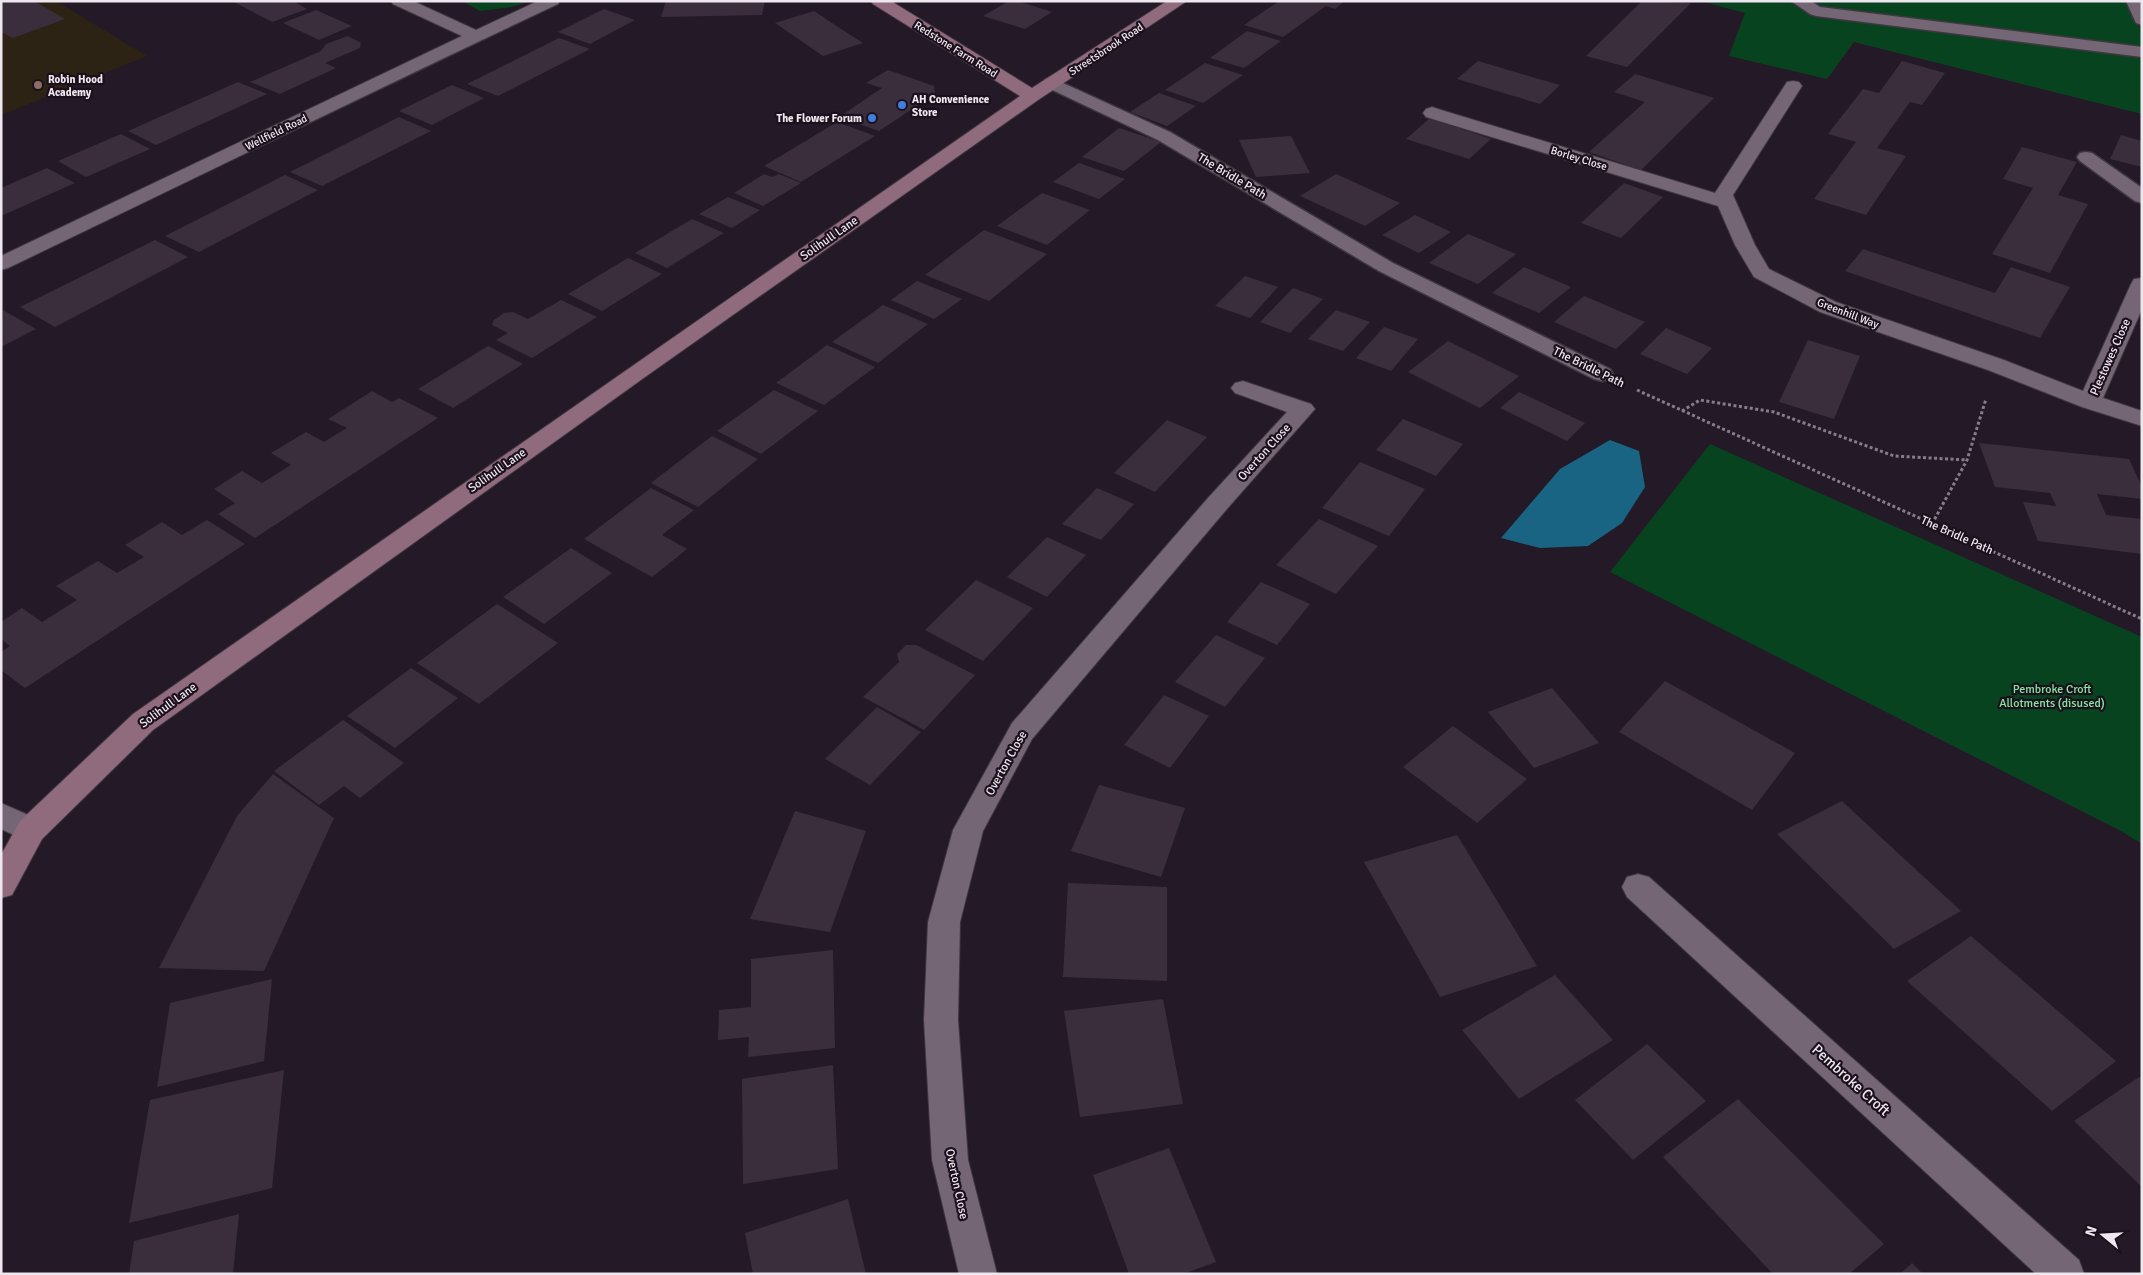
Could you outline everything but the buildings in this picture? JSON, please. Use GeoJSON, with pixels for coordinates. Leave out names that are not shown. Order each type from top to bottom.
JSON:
{"type":"FeatureCollection","features":[{"type":"Feature","properties":{"kind":"main road","name":"Redstone Farm Road"},"geometry":{"type":"LineString","coordinates":[[879,1],[1042,90]]}},
{"type":"Feature","properties":{"kind":"main road","name":"Streetsbrook Road"},"geometry":{"type":"LineString","coordinates":[[1042,90],[1179,1]]}},
{"type":"Feature","properties":{"kind":"main road","name":"Solihull Lane"},"geometry":{"type":"LineString","coordinates":[[1,885],[31,830],[143,722],[636,372],[1042,90]]}},
{"type":"Feature","properties":{"kind":"street"},"geometry":{"type":"LineString","coordinates":[[399,1],[478,37]]}},
{"type":"Feature","properties":{"kind":"street","name":"Wellfield Road"},"geometry":{"type":"LineString","coordinates":[[1,264],[376,83],[552,1]]}},
{"type":"Feature","properties":{"kind":"street"},"geometry":{"type":"LineString","coordinates":[[1726,202],[1723,195],[1793,86]]}},
{"type":"Feature","properties":{"kind":"street","name":"Borley Close"},"geometry":{"type":"LineString","coordinates":[[1432,113],[1726,202]]}},
{"type":"Feature","properties":{"kind":"street","name":"Greenhill Way"},"geometry":{"type":"LineString","coordinates":[[1726,202],[1745,245],[1761,273],[1828,307],[1996,365],[2090,402],[2142,419]]}},
{"type":"Feature","properties":{"kind":"street","name":"Plestowes Close"},"geometry":{"type":"LineString","coordinates":[[2090,402],[2137,308],[2142,284]]}},
{"type":"Feature","properties":{"kind":"street","name":"Overton Close"},"geometry":{"type":"LineString","coordinates":[[978,1274],[950,1160],[942,1020],[944,922],[968,830],[1022,731],[1217,504],[1303,409],[1243,388]]}},
{"type":"Feature","properties":{"kind":"street"},"geometry":{"type":"LineString","coordinates":[[1,815],[31,830]]}},
{"type":"Feature","properties":{"kind":"street","name":"Pembroke Croft"},"geometry":{"type":"LineString","coordinates":[[1638,886],[2065,1274]]}},
{"type":"Feature","properties":{"kind":"lane"},"geometry":{"type":"LineString","coordinates":[[1799,1],[1816,11],[2142,52]]}},
{"type":"Feature","properties":{"kind":"lane"},"geometry":{"type":"LineString","coordinates":[[2134,1],[2142,20]]}},
{"type":"Feature","properties":{"kind":"lane","name":"The Bridle Path"},"geometry":{"type":"LineString","coordinates":[[1042,90],[1164,136],[1386,268],[1602,374]]}},
{"type":"Feature","properties":{"kind":"lane"},"geometry":{"type":"LineString","coordinates":[[2086,157],[2142,197]]}},
{"type":"Feature","properties":{"kind":"path"},"geometry":{"type":"LineString","coordinates":[[1932,524],[1967,460],[1996,365]]}},
{"type":"Feature","properties":{"kind":"path","name":"The Bridle Path"},"geometry":{"type":"LineString","coordinates":[[1602,374],[1682,412],[2142,619]]}},
{"type":"Feature","properties":{"kind":"path"},"geometry":{"type":"LineString","coordinates":[[1682,412],[1700,400],[1774,412],[1894,456],[1967,460]]}},
{"type":"Feature","properties":{"kind":"shaded area","name":"Robin Hood Academy"},"geometry":{"type":"Polygon","coordinates":[[[1,1],[56,1],[147,56],[1,115],[1,1]]]}},
{"type":"Feature","properties":{"kind":"green space"},"geometry":{"type":"Polygon","coordinates":[[[530,1],[512,7],[480,11],[464,2],[530,1]]]}},
{"type":"Feature","properties":{"kind":"green space"},"geometry":{"type":"Polygon","coordinates":[[[1700,1],[2142,1],[2142,114],[1854,42],[1827,79],[1729,56],[1745,13],[1700,1]]]}},
{"type":"Feature","properties":{"kind":"green space","name":"Pembroke Croft Allotments (disused)"},"geometry":{"type":"Polygon","coordinates":[[[1710,444],[2142,637],[2142,844],[2121,831],[1610,572],[1710,444]]]}},
{"type":"Feature","properties":{"kind":"water"},"geometry":{"type":"Polygon","coordinates":[[[1610,440],[1639,451],[1645,487],[1622,523],[1588,546],[1540,548],[1501,538],[1560,469],[1610,440]]]}},
{"type":"Feature","properties":{"kind":"place","name":"Robin Hood Academy"},"geometry":{"type":"Point","coordinates":[38,85]}},
{"type":"Feature","properties":{"kind":"place","name":"AH Convenience Store"},"geometry":{"type":"Point","coordinates":[902,105]}},
{"type":"Feature","properties":{"kind":"place","name":"The Flower Forum"},"geometry":{"type":"Point","coordinates":[872,118]}}]}
